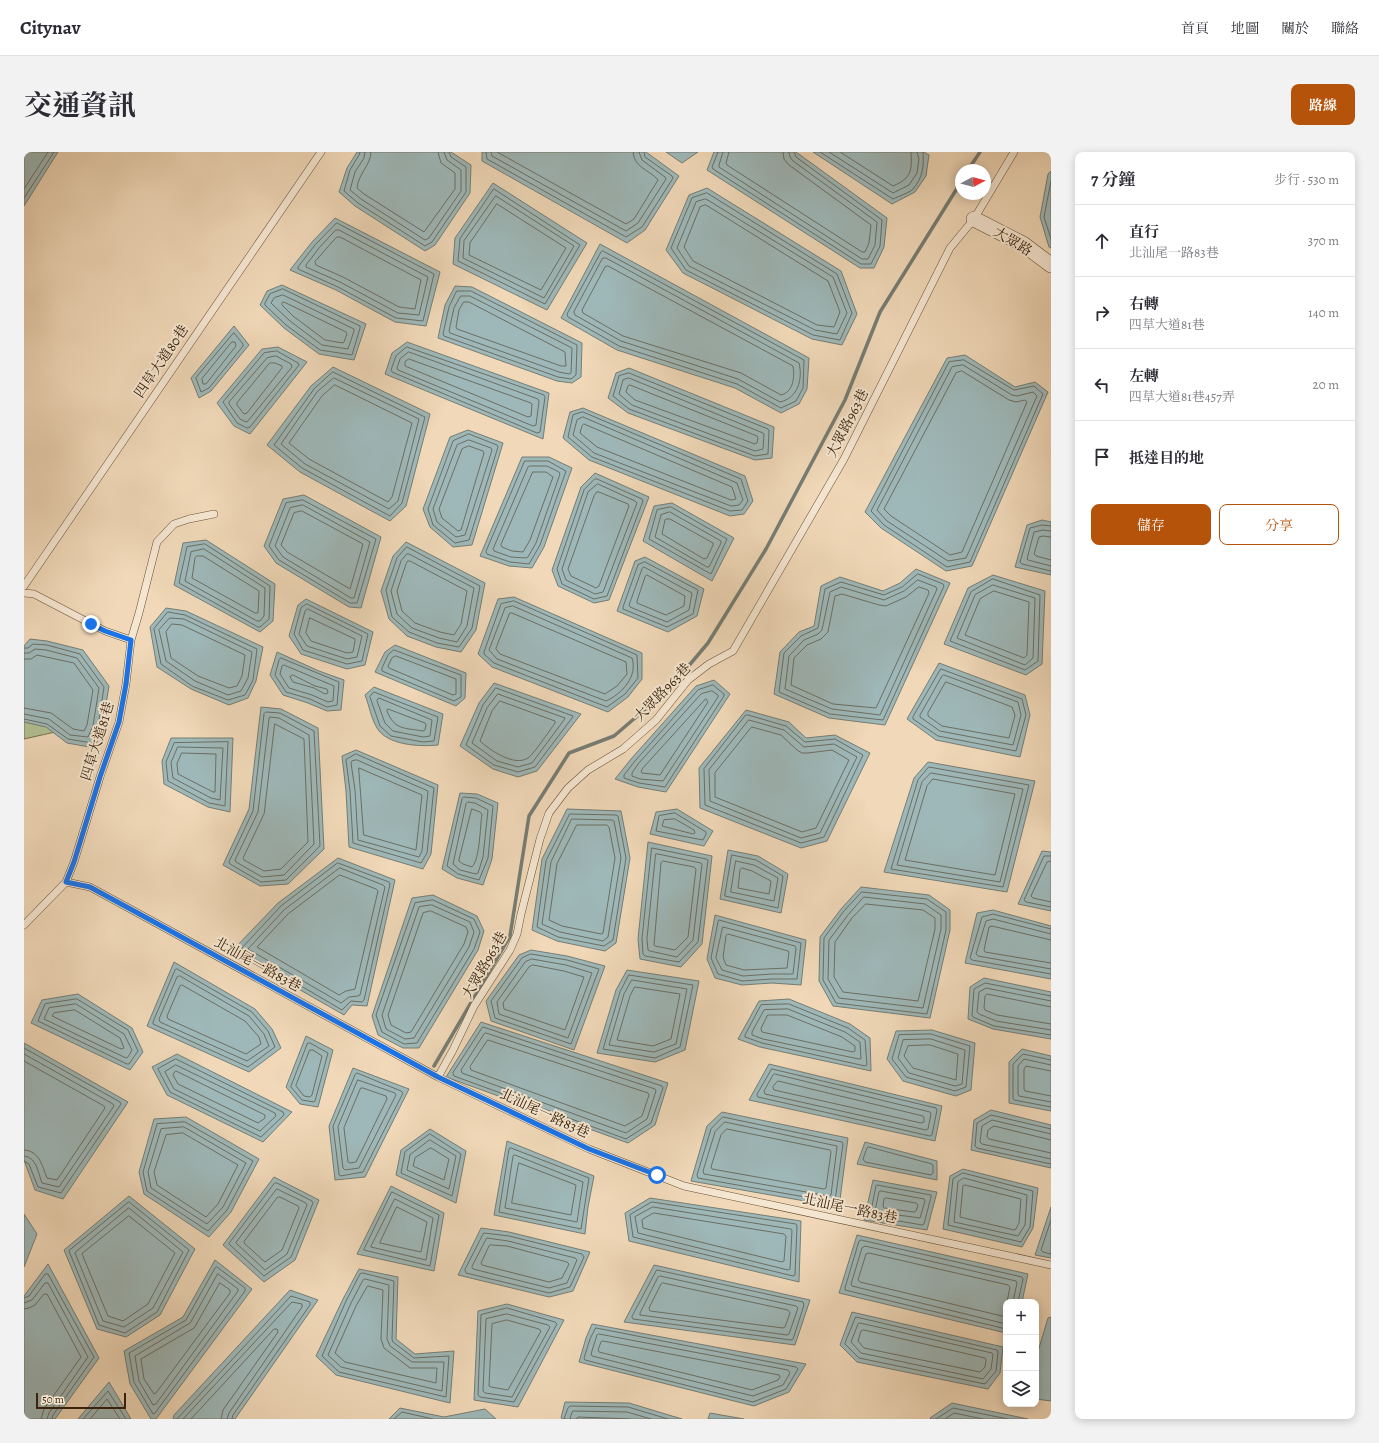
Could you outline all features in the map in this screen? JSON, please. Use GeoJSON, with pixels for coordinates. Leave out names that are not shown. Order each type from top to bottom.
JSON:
{"type":"FeatureCollection","features":[{"type":"Feature","properties":{"kind":"street","name":"大眾路"},"geometry":{"type":"LineString","coordinates":[[974,219],[1022,244],[1051,265]]}},
{"type":"Feature","properties":{"kind":"lane","name":"四草大道80巷"},"geometry":{"type":"LineString","coordinates":[[24,586],[320,152]]}},
{"type":"Feature","properties":{"kind":"lane","name":"大眾路963巷"},"geometry":{"type":"LineString","coordinates":[[438,1077],[474,1006],[510,950],[517,934],[540,839],[549,813],[568,788],[588,770],[623,749],[656,720],[688,680],[709,664],[733,651],[844,459],[950,248],[974,219],[1014,152]]}},
{"type":"Feature","properties":{"kind":"lane","name":"四草大道81巷"},"geometry":{"type":"LineString","coordinates":[[24,925],[66,882],[74,862],[100,777],[119,722],[126,684],[131,640],[157,542],[174,524],[189,519],[214,514]]}},
{"type":"Feature","properties":{"kind":"lane"},"geometry":{"type":"LineString","coordinates":[[24,593],[34,594],[105,631],[131,640]]}},
{"type":"Feature","properties":{"kind":"lane","name":"北汕尾一路83巷"},"geometry":{"type":"LineString","coordinates":[[66,882],[90,887],[438,1077],[589,1149],[684,1186],[1051,1265]]}},
{"type":"Feature","properties":{"kind":"green space"},"geometry":{"type":"Polygon","coordinates":[[[24,700],[64,730],[24,739],[24,700]]]}},
{"type":"Feature","properties":{"kind":"water"},"geometry":{"type":"Polygon","coordinates":[[[24,152],[58,152],[24,206],[24,152]]]}},
{"type":"Feature","properties":{"kind":"water"},"geometry":{"type":"Polygon","coordinates":[[[357,152],[451,152],[471,165],[470,193],[435,245],[425,251],[355,206],[339,192],[347,168],[357,152]]]}},
{"type":"Feature","properties":{"kind":"water"},"geometry":{"type":"Polygon","coordinates":[[[482,152],[646,152],[679,176],[645,230],[627,243],[482,161],[482,152]]]}},
{"type":"Feature","properties":{"kind":"water"},"geometry":{"type":"Polygon","coordinates":[[[666,152],[698,152],[682,163],[666,152]]]}},
{"type":"Feature","properties":{"kind":"water"},"geometry":{"type":"Polygon","coordinates":[[[714,152],[796,152],[887,218],[884,247],[874,268],[860,268],[707,170],[714,152]]]}},
{"type":"Feature","properties":{"kind":"water"},"geometry":{"type":"Polygon","coordinates":[[[813,152],[924,152],[929,155],[926,176],[915,192],[892,204],[813,152]]]}},
{"type":"Feature","properties":{"kind":"water"},"geometry":{"type":"Polygon","coordinates":[[[1051,171],[1051,248],[1049,247],[1040,217],[1048,174],[1051,171]]]}},
{"type":"Feature","properties":{"kind":"water"},"geometry":{"type":"Polygon","coordinates":[[[493,183],[587,243],[547,310],[453,264],[455,238],[493,183]]]}},
{"type":"Feature","properties":{"kind":"water"},"geometry":{"type":"Polygon","coordinates":[[[707,188],[841,271],[857,314],[842,345],[812,339],[683,273],[666,250],[689,195],[707,188]]]}},
{"type":"Feature","properties":{"kind":"water"},"geometry":{"type":"Polygon","coordinates":[[[335,218],[440,272],[426,326],[395,322],[336,290],[290,270],[312,242],[335,218]]]}},
{"type":"Feature","properties":{"kind":"water"},"geometry":{"type":"Polygon","coordinates":[[[600,244],[809,358],[807,389],[799,404],[781,413],[735,388],[617,350],[561,318],[600,244]]]}},
{"type":"Feature","properties":{"kind":"water"},"geometry":{"type":"Polygon","coordinates":[[[282,285],[366,324],[354,360],[319,354],[284,328],[260,305],[267,291],[282,285]]]}},
{"type":"Feature","properties":{"kind":"water"},"geometry":{"type":"Polygon","coordinates":[[[455,286],[472,287],[582,343],[581,377],[572,383],[557,381],[438,338],[445,305],[455,286]]]}},
{"type":"Feature","properties":{"kind":"water"},"geometry":{"type":"Polygon","coordinates":[[[234,326],[249,345],[211,391],[199,398],[191,378],[234,326]]]}},
{"type":"Feature","properties":{"kind":"water"},"geometry":{"type":"Polygon","coordinates":[[[407,342],[549,393],[543,439],[385,374],[392,353],[407,342]]]}},
{"type":"Feature","properties":{"kind":"water"},"geometry":{"type":"Polygon","coordinates":[[[278,347],[307,362],[250,434],[234,426],[217,403],[262,349],[278,347]]]}},
{"type":"Feature","properties":{"kind":"water"},"geometry":{"type":"Polygon","coordinates":[[[965,355],[1015,387],[1035,382],[1048,392],[972,566],[946,571],[881,528],[865,512],[947,358],[965,355]]]}},
{"type":"Feature","properties":{"kind":"water"},"geometry":{"type":"Polygon","coordinates":[[[333,367],[430,414],[406,506],[390,521],[300,472],[267,445],[311,386],[333,367]]]}},
{"type":"Feature","properties":{"kind":"water"},"geometry":{"type":"Polygon","coordinates":[[[629,368],[774,427],[772,458],[755,460],[628,413],[608,398],[616,373],[629,368]]]}},
{"type":"Feature","properties":{"kind":"water"},"geometry":{"type":"Polygon","coordinates":[[[583,408],[745,476],[753,501],[744,514],[730,516],[589,460],[563,438],[570,412],[583,408]]]}},
{"type":"Feature","properties":{"kind":"water"},"geometry":{"type":"Polygon","coordinates":[[[468,430],[503,443],[472,545],[453,547],[430,527],[423,509],[450,437],[468,430]]]}},
{"type":"Feature","properties":{"kind":"water"},"geometry":{"type":"Polygon","coordinates":[[[522,457],[549,457],[572,468],[544,547],[532,568],[509,566],[480,556],[522,457]]]}},
{"type":"Feature","properties":{"kind":"water"},"geometry":{"type":"Polygon","coordinates":[[[595,473],[649,497],[609,600],[594,603],[558,586],[552,570],[581,487],[595,473]]]}},
{"type":"Feature","properties":{"kind":"water"},"geometry":{"type":"Polygon","coordinates":[[[304,495],[381,537],[361,608],[349,607],[276,563],[264,546],[283,499],[304,495]]]}},
{"type":"Feature","properties":{"kind":"water"},"geometry":{"type":"Polygon","coordinates":[[[672,503],[734,538],[712,581],[643,541],[654,506],[672,503]]]}},
{"type":"Feature","properties":{"kind":"water"},"geometry":{"type":"Polygon","coordinates":[[[1042,520],[1051,522],[1051,575],[1015,567],[1027,525],[1042,520]]]}},
{"type":"Feature","properties":{"kind":"water"},"geometry":{"type":"Polygon","coordinates":[[[206,540],[275,584],[273,621],[260,632],[174,585],[183,543],[206,540]]]}},
{"type":"Feature","properties":{"kind":"water"},"geometry":{"type":"Polygon","coordinates":[[[406,542],[485,583],[476,630],[461,652],[436,647],[407,636],[389,619],[381,591],[393,556],[406,542]]]}},
{"type":"Feature","properties":{"kind":"water"},"geometry":{"type":"Polygon","coordinates":[[[645,557],[704,589],[697,616],[668,632],[617,611],[635,561],[645,557]]]}},
{"type":"Feature","properties":{"kind":"water"},"geometry":{"type":"Polygon","coordinates":[[[916,569],[950,583],[885,725],[829,718],[774,694],[780,652],[799,632],[814,626],[821,586],[840,577],[883,591],[900,583],[916,569]]]}},
{"type":"Feature","properties":{"kind":"water"},"geometry":{"type":"Polygon","coordinates":[[[993,575],[1045,591],[1042,664],[1026,675],[944,644],[968,588],[993,575]]]}},
{"type":"Feature","properties":{"kind":"water"},"geometry":{"type":"Polygon","coordinates":[[[514,597],[642,653],[642,679],[628,697],[608,712],[492,667],[478,654],[498,599],[514,597]]]}},
{"type":"Feature","properties":{"kind":"water"},"geometry":{"type":"Polygon","coordinates":[[[306,599],[373,632],[365,665],[347,669],[301,654],[289,636],[298,605],[306,599]]]}},
{"type":"Feature","properties":{"kind":"water"},"geometry":{"type":"Polygon","coordinates":[[[166,608],[186,611],[263,647],[256,681],[248,698],[229,705],[191,689],[157,667],[150,627],[166,608]]]}},
{"type":"Feature","properties":{"kind":"water"},"geometry":{"type":"Polygon","coordinates":[[[30,639],[47,641],[83,650],[109,686],[102,728],[95,748],[67,743],[46,727],[24,722],[24,646],[30,639]]]}},
{"type":"Feature","properties":{"kind":"water"},"geometry":{"type":"Polygon","coordinates":[[[395,645],[466,673],[465,698],[456,706],[375,672],[385,652],[395,645]]]}},
{"type":"Feature","properties":{"kind":"water"},"geometry":{"type":"Polygon","coordinates":[[[277,652],[319,671],[344,680],[341,710],[327,711],[283,695],[270,675],[277,652]]]}},
{"type":"Feature","properties":{"kind":"water"},"geometry":{"type":"Polygon","coordinates":[[[939,663],[1025,695],[1030,715],[1020,757],[936,740],[907,719],[939,663]]]}},
{"type":"Feature","properties":{"kind":"water"},"geometry":{"type":"Polygon","coordinates":[[[714,680],[730,694],[666,792],[638,787],[615,779],[696,686],[714,680]]]}},
{"type":"Feature","properties":{"kind":"water"},"geometry":{"type":"Polygon","coordinates":[[[494,683],[581,714],[537,771],[518,777],[493,769],[460,746],[479,703],[494,683]]]}},
{"type":"Feature","properties":{"kind":"water"},"geometry":{"type":"Polygon","coordinates":[[[374,687],[443,714],[438,745],[422,746],[404,744],[382,734],[373,720],[365,695],[374,687]]]}},
{"type":"Feature","properties":{"kind":"water"},"geometry":{"type":"Polygon","coordinates":[[[261,707],[281,709],[318,728],[324,849],[288,884],[260,886],[223,865],[249,809],[261,707]]]}},
{"type":"Feature","properties":{"kind":"water"},"geometry":{"type":"Polygon","coordinates":[[[746,710],[789,722],[806,738],[835,735],[870,753],[827,841],[801,848],[700,808],[699,768],[746,710]]]}},
{"type":"Feature","properties":{"kind":"water"},"geometry":{"type":"Polygon","coordinates":[[[171,738],[233,738],[230,812],[208,807],[164,784],[162,761],[171,738]]]}},
{"type":"Feature","properties":{"kind":"water"},"geometry":{"type":"Polygon","coordinates":[[[356,750],[438,785],[431,854],[423,869],[349,847],[346,791],[342,756],[356,750]]]}},
{"type":"Feature","properties":{"kind":"water"},"geometry":{"type":"Polygon","coordinates":[[[928,762],[1035,781],[1007,892],[884,872],[914,778],[928,762]]]}},
{"type":"Feature","properties":{"kind":"water"},"geometry":{"type":"Polygon","coordinates":[[[460,793],[477,794],[498,803],[492,859],[483,885],[457,878],[442,869],[460,793]]]}},
{"type":"Feature","properties":{"kind":"water"},"geometry":{"type":"Polygon","coordinates":[[[567,809],[621,811],[630,858],[616,943],[605,951],[557,941],[532,930],[542,859],[567,809]]]}},
{"type":"Feature","properties":{"kind":"water"},"geometry":{"type":"Polygon","coordinates":[[[677,809],[713,831],[704,846],[650,834],[656,812],[677,809]]]}},
{"type":"Feature","properties":{"kind":"water"},"geometry":{"type":"Polygon","coordinates":[[[648,842],[712,856],[702,944],[681,967],[640,959],[638,939],[648,842]]]}},
{"type":"Feature","properties":{"kind":"water"},"geometry":{"type":"Polygon","coordinates":[[[728,850],[758,856],[788,874],[781,913],[720,899],[728,850]]]}},
{"type":"Feature","properties":{"kind":"water"},"geometry":{"type":"Polygon","coordinates":[[[1042,851],[1051,852],[1051,911],[1018,904],[1042,851]]]}},
{"type":"Feature","properties":{"kind":"water"},"geometry":{"type":"Polygon","coordinates":[[[338,858],[395,880],[367,1006],[352,1005],[344,1015],[232,951],[278,903],[338,858]]]}},
{"type":"Feature","properties":{"kind":"water"},"geometry":{"type":"Polygon","coordinates":[[[861,887],[929,895],[950,910],[950,930],[930,1018],[833,1006],[819,981],[820,937],[841,909],[861,887]]]}},
{"type":"Feature","properties":{"kind":"water"},"geometry":{"type":"Polygon","coordinates":[[[433,895],[477,916],[484,931],[478,950],[419,1048],[403,1048],[378,1035],[372,1016],[412,898],[433,895]]]}},
{"type":"Feature","properties":{"kind":"water"},"geometry":{"type":"Polygon","coordinates":[[[993,910],[1051,926],[1051,979],[965,963],[977,913],[993,910]]]}},
{"type":"Feature","properties":{"kind":"water"},"geometry":{"type":"Polygon","coordinates":[[[715,915],[806,940],[801,985],[772,983],[742,985],[715,978],[707,959],[715,915]]]}},
{"type":"Feature","properties":{"kind":"water"},"geometry":{"type":"Polygon","coordinates":[[[531,950],[567,956],[605,966],[574,1050],[491,1021],[486,1001],[519,955],[531,950]]]}},
{"type":"Feature","properties":{"kind":"water"},"geometry":{"type":"Polygon","coordinates":[[[174,962],[255,1009],[272,1029],[281,1048],[249,1072],[147,1026],[174,962]]]}},
{"type":"Feature","properties":{"kind":"water"},"geometry":{"type":"Polygon","coordinates":[[[627,970],[699,981],[685,1050],[655,1062],[597,1053],[616,990],[627,970]]]}},
{"type":"Feature","properties":{"kind":"water"},"geometry":{"type":"Polygon","coordinates":[[[984,978],[1051,992],[1051,1039],[993,1029],[968,1019],[970,987],[984,978]]]}},
{"type":"Feature","properties":{"kind":"water"},"geometry":{"type":"Polygon","coordinates":[[[78,994],[132,1028],[143,1052],[130,1070],[31,1023],[42,1000],[78,994]]]}},
{"type":"Feature","properties":{"kind":"water"},"geometry":{"type":"Polygon","coordinates":[[[789,999],[850,1024],[870,1038],[871,1071],[760,1047],[738,1039],[759,1001],[789,999]]]}},
{"type":"Feature","properties":{"kind":"water"},"geometry":{"type":"Polygon","coordinates":[[[481,1022],[668,1083],[655,1125],[628,1143],[446,1077],[481,1022]]]}},
{"type":"Feature","properties":{"kind":"water"},"geometry":{"type":"Polygon","coordinates":[[[932,1030],[975,1043],[971,1090],[956,1096],[903,1081],[887,1059],[896,1031],[932,1030]]]}},
{"type":"Feature","properties":{"kind":"water"},"geometry":{"type":"Polygon","coordinates":[[[306,1036],[333,1050],[318,1107],[300,1104],[286,1087],[306,1036]]]}},
{"type":"Feature","properties":{"kind":"water"},"geometry":{"type":"Polygon","coordinates":[[[24,1043],[128,1102],[63,1199],[35,1190],[24,1160],[24,1043]]]}},
{"type":"Feature","properties":{"kind":"water"},"geometry":{"type":"Polygon","coordinates":[[[1022,1049],[1051,1056],[1051,1111],[1009,1103],[1009,1062],[1022,1049]]]}},
{"type":"Feature","properties":{"kind":"water"},"geometry":{"type":"Polygon","coordinates":[[[177,1054],[292,1112],[263,1142],[167,1095],[152,1067],[177,1054]]]}},
{"type":"Feature","properties":{"kind":"water"},"geometry":{"type":"Polygon","coordinates":[[[769,1064],[942,1106],[935,1141],[749,1100],[769,1064]]]}},
{"type":"Feature","properties":{"kind":"water"},"geometry":{"type":"Polygon","coordinates":[[[353,1068],[409,1089],[365,1177],[335,1180],[329,1126],[353,1068]]]}},
{"type":"Feature","properties":{"kind":"water"},"geometry":{"type":"Polygon","coordinates":[[[991,1110],[1051,1125],[1051,1168],[971,1150],[974,1120],[991,1110]]]}},
{"type":"Feature","properties":{"kind":"water"},"geometry":{"type":"Polygon","coordinates":[[[722,1112],[848,1138],[839,1207],[691,1181],[707,1126],[722,1112]]]}},
{"type":"Feature","properties":{"kind":"water"},"geometry":{"type":"Polygon","coordinates":[[[186,1117],[259,1159],[231,1212],[209,1237],[144,1194],[139,1172],[154,1119],[186,1117]]]}},
{"type":"Feature","properties":{"kind":"water"},"geometry":{"type":"Polygon","coordinates":[[[430,1129],[466,1151],[456,1203],[396,1175],[401,1150],[430,1129]]]}},
{"type":"Feature","properties":{"kind":"water"},"geometry":{"type":"Polygon","coordinates":[[[507,1141],[594,1176],[585,1234],[494,1215],[507,1141]]]}},
{"type":"Feature","properties":{"kind":"water"},"geometry":{"type":"Polygon","coordinates":[[[865,1142],[937,1161],[937,1180],[857,1164],[865,1142]]]}},
{"type":"Feature","properties":{"kind":"water"},"geometry":{"type":"Polygon","coordinates":[[[963,1169],[1038,1188],[1033,1228],[1022,1247],[943,1229],[950,1176],[963,1169]]]}},
{"type":"Feature","properties":{"kind":"water"},"geometry":{"type":"Polygon","coordinates":[[[274,1177],[319,1200],[295,1260],[264,1282],[223,1245],[274,1177]]]}},
{"type":"Feature","properties":{"kind":"water"},"geometry":{"type":"Polygon","coordinates":[[[873,1180],[937,1192],[927,1230],[864,1220],[873,1180]]]}},
{"type":"Feature","properties":{"kind":"water"},"geometry":{"type":"Polygon","coordinates":[[[391,1186],[444,1213],[434,1271],[357,1254],[391,1186]]]}},
{"type":"Feature","properties":{"kind":"water"},"geometry":{"type":"Polygon","coordinates":[[[129,1196],[195,1249],[160,1315],[126,1337],[97,1329],[64,1250],[129,1196]]]}},
{"type":"Feature","properties":{"kind":"water"},"geometry":{"type":"Polygon","coordinates":[[[650,1198],[801,1221],[799,1282],[629,1241],[625,1213],[650,1198]]]}},
{"type":"Feature","properties":{"kind":"water"},"geometry":{"type":"Polygon","coordinates":[[[1051,1207],[1051,1258],[1035,1255],[1051,1207]]]}},
{"type":"Feature","properties":{"kind":"water"},"geometry":{"type":"Polygon","coordinates":[[[24,1214],[37,1234],[24,1267],[24,1214]]]}},
{"type":"Feature","properties":{"kind":"water"},"geometry":{"type":"Polygon","coordinates":[[[481,1228],[509,1232],[590,1252],[573,1291],[549,1297],[458,1275],[481,1228]]]}},
{"type":"Feature","properties":{"kind":"water"},"geometry":{"type":"Polygon","coordinates":[[[857,1235],[1028,1274],[1023,1299],[1003,1299],[1003,1332],[839,1293],[857,1235]]]}},
{"type":"Feature","properties":{"kind":"water"},"geometry":{"type":"Polygon","coordinates":[[[215,1260],[252,1289],[156,1419],[151,1419],[130,1384],[124,1351],[183,1317],[215,1260]]]}},
{"type":"Feature","properties":{"kind":"water"},"geometry":{"type":"Polygon","coordinates":[[[48,1264],[99,1358],[55,1419],[24,1419],[24,1296],[48,1264]]]}},
{"type":"Feature","properties":{"kind":"water"},"geometry":{"type":"Polygon","coordinates":[[[654,1265],[810,1300],[795,1345],[624,1322],[654,1265]]]}},
{"type":"Feature","properties":{"kind":"water"},"geometry":{"type":"Polygon","coordinates":[[[359,1269],[398,1277],[396,1339],[415,1354],[454,1351],[450,1403],[336,1375],[316,1356],[359,1269]]]}},
{"type":"Feature","properties":{"kind":"water"},"geometry":{"type":"Polygon","coordinates":[[[290,1290],[318,1300],[235,1419],[173,1419],[174,1415],[290,1290]]]}},
{"type":"Feature","properties":{"kind":"water"},"geometry":{"type":"Polygon","coordinates":[[[507,1304],[564,1320],[518,1407],[474,1400],[478,1311],[507,1304]]]}},
{"type":"Feature","properties":{"kind":"water"},"geometry":{"type":"Polygon","coordinates":[[[852,1312],[1003,1347],[1000,1373],[988,1389],[857,1362],[840,1345],[852,1312]]]}},
{"type":"Feature","properties":{"kind":"water"},"geometry":{"type":"Polygon","coordinates":[[[1051,1317],[1051,1401],[1039,1399],[1039,1348],[1048,1318],[1051,1317]]]}},
{"type":"Feature","properties":{"kind":"water"},"geometry":{"type":"Polygon","coordinates":[[[592,1324],[806,1364],[789,1392],[754,1406],[579,1362],[592,1324]]]}},
{"type":"Feature","properties":{"kind":"water"},"geometry":{"type":"Polygon","coordinates":[[[109,1382],[131,1419],[78,1419],[109,1382]]]}},
{"type":"Feature","properties":{"kind":"water"},"geometry":{"type":"Polygon","coordinates":[[[565,1402],[629,1403],[682,1419],[565,1419],[561,1418],[565,1402]]]}},
{"type":"Feature","properties":{"kind":"water"},"geometry":{"type":"Polygon","coordinates":[[[952,1403],[1028,1419],[930,1418],[952,1403]]]}},
{"type":"Feature","properties":{"kind":"water"},"geometry":{"type":"Polygon","coordinates":[[[400,1408],[444,1417],[485,1409],[496,1419],[389,1419],[400,1408]]]}},
{"type":"Feature","properties":{"kind":"water"},"geometry":{"type":"Polygon","coordinates":[[[710,1413],[744,1419],[708,1419],[710,1413]]]}},
{"type":"Feature","properties":{"kind":"waterway"},"geometry":{"type":"LineString","coordinates":[[972,164],[980,152]]}},
{"type":"Feature","properties":{"kind":"waterway"},"geometry":{"type":"LineString","coordinates":[[434,1066],[510,936],[529,816],[569,753],[614,736],[670,688],[708,643],[766,549],[845,400],[880,312],[955,192]]}},
{"type":"Feature","properties":{"kind":"route"},"geometry":{"type":"LineString","coordinates":[[91,624],[105,631],[131,640],[126,684],[119,722],[100,777],[74,862],[66,882],[90,887],[364,1038],[438,1077],[589,1149],[657,1175]]}}]}
